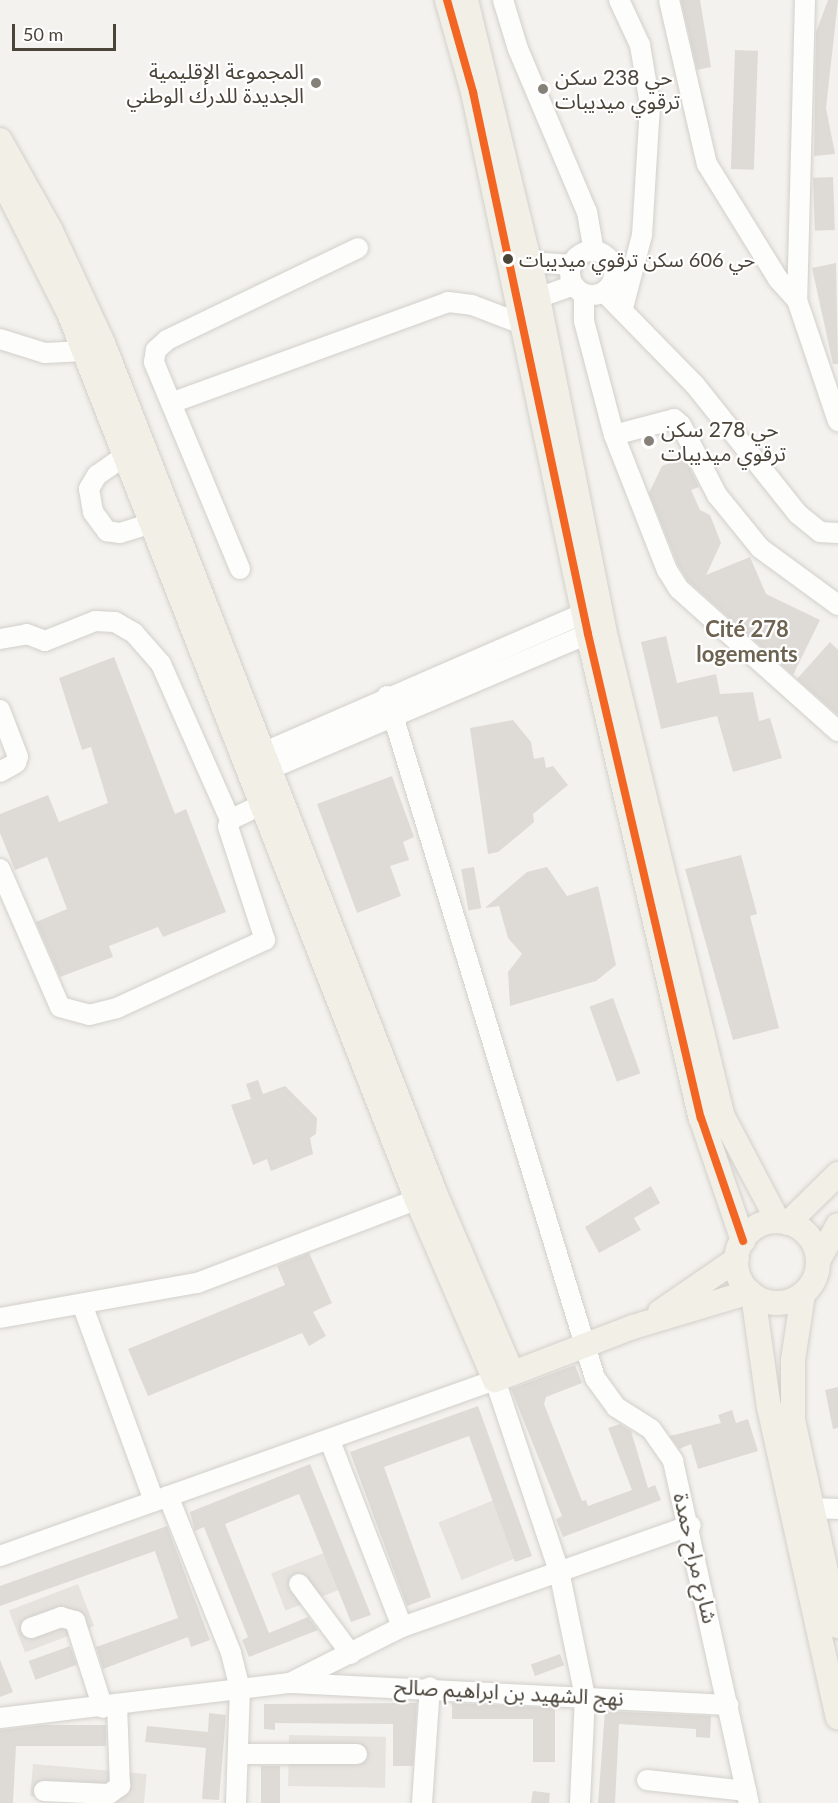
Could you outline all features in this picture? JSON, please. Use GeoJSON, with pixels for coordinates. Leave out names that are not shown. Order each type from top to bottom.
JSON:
{"type":"FeatureCollection","features":[{"type":"Feature","properties":{"kind":"main road"},"geometry":{"type":"LineString","coordinates":[[447,0],[473,92],[586,623],[701,1118],[740,1250],[739,1277],[751,1294],[769,1407],[838,1717]]}},
{"type":"Feature","properties":{"kind":"main road"},"geometry":{"type":"LineString","coordinates":[[466,0],[538,298],[607,642],[722,1115],[783,1222],[810,1237],[818,1261],[817,1274],[803,1294],[791,1400],[811,1508],[838,1626]]}},
{"type":"Feature","properties":{"kind":"main road"},"geometry":{"type":"LineString","coordinates":[[0,140],[69,268],[128,441],[153,523],[258,764],[263,804],[350,1003]]}},
{"type":"Feature","properties":{"kind":"main road"},"geometry":{"type":"LineString","coordinates":[[0,176],[35,239],[128,441],[258,764],[426,1196],[503,1376],[633,1328],[751,1294],[784,1303],[803,1294]]}},
{"type":"Feature","properties":{"kind":"main road"},"geometry":{"type":"LineString","coordinates":[[633,1328],[686,1297],[740,1250],[758,1226],[783,1222],[838,1174]]}},
{"type":"Feature","properties":{"kind":"main road"},"geometry":{"type":"LineString","coordinates":[[818,1261],[838,1225]]}},
{"type":"Feature","properties":{"kind":"street"},"geometry":{"type":"LineString","coordinates":[[503,0],[518,49],[587,212],[594,251]]}},
{"type":"Feature","properties":{"kind":"street"},"geometry":{"type":"LineString","coordinates":[[619,0],[640,45],[650,105],[642,235],[623,308]]}},
{"type":"Feature","properties":{"kind":"street"},"geometry":{"type":"LineString","coordinates":[[669,0],[707,164],[778,279],[796,300]]}},
{"type":"Feature","properties":{"kind":"street"},"geometry":{"type":"LineString","coordinates":[[805,0],[796,300],[838,421]]}},
{"type":"Feature","properties":{"kind":"street"},"geometry":{"type":"LineString","coordinates":[[240,569],[154,362],[156,350],[167,340],[358,248]]}},
{"type":"Feature","properties":{"kind":"street"},"geometry":{"type":"LineString","coordinates":[[572,265],[580,255],[594,251],[606,256],[613,268],[612,281],[604,292]]}},
{"type":"Feature","properties":{"kind":"street"},"geometry":{"type":"LineString","coordinates":[[530,262],[572,265]]}},
{"type":"Feature","properties":{"kind":"street"},"geometry":{"type":"LineString","coordinates":[[572,265],[614,435],[667,570],[679,589],[838,730]]}},
{"type":"Feature","properties":{"kind":"street"},"geometry":{"type":"LineString","coordinates":[[538,298],[579,289],[604,292],[623,308],[695,385],[798,514],[820,532],[838,533]]}},
{"type":"Feature","properties":{"kind":"street"},"geometry":{"type":"LineString","coordinates":[[171,403],[448,302],[472,305],[522,324]]}},
{"type":"Feature","properties":{"kind":"street"},"geometry":{"type":"LineString","coordinates":[[0,339],[45,352],[85,351]]}},
{"type":"Feature","properties":{"kind":"street"},"geometry":{"type":"LineString","coordinates":[[614,435],[674,419],[681,425],[717,495],[760,548],[838,605]]}},
{"type":"Feature","properties":{"kind":"street"},"geometry":{"type":"LineString","coordinates":[[128,441],[97,475],[88,489],[93,512],[107,531],[120,533],[153,523]]}},
{"type":"Feature","properties":{"kind":"street"},"geometry":{"type":"LineString","coordinates":[[0,639],[27,634],[45,641],[95,621],[115,622],[134,633],[161,664],[230,820],[228,827],[265,940],[117,1008],[89,1016],[60,1007],[0,869]]}},
{"type":"Feature","properties":{"kind":"street"},"geometry":{"type":"LineString","coordinates":[[258,764],[387,696],[586,623]]}},
{"type":"Feature","properties":{"kind":"street"},"geometry":{"type":"LineString","coordinates":[[258,764],[393,715],[586,623]]}},
{"type":"Feature","properties":{"kind":"street","name":"شارع مراح حمدة"},"geometry":{"type":"LineString","coordinates":[[387,696],[604,1394],[664,1444],[673,1461],[691,1525],[748,1797]]}},
{"type":"Feature","properties":{"kind":"street"},"geometry":{"type":"LineString","coordinates":[[0,710],[18,757],[16,763],[0,772]]}},
{"type":"Feature","properties":{"kind":"street"},"geometry":{"type":"LineString","coordinates":[[230,820],[263,804]]}},
{"type":"Feature","properties":{"kind":"street"},"geometry":{"type":"LineString","coordinates":[[0,1318],[197,1283],[426,1196]]}},
{"type":"Feature","properties":{"kind":"street"},"geometry":{"type":"LineString","coordinates":[[82,1304],[161,1499],[231,1653],[240,1688],[236,1803]]}},
{"type":"Feature","properties":{"kind":"street"},"geometry":{"type":"LineString","coordinates":[[0,1557],[330,1441],[503,1376],[559,1571],[585,1696],[580,1803]]}},
{"type":"Feature","properties":{"kind":"street"},"geometry":{"type":"LineString","coordinates":[[330,1441],[402,1627]]}},
{"type":"Feature","properties":{"kind":"street"},"geometry":{"type":"LineString","coordinates":[[811,1508],[838,1509]]}},
{"type":"Feature","properties":{"kind":"street"},"geometry":{"type":"LineString","coordinates":[[0,1718],[110,1707],[290,1683],[402,1627],[691,1525]]}},
{"type":"Feature","properties":{"kind":"street"},"geometry":{"type":"LineString","coordinates":[[299,1584],[351,1654]]}},
{"type":"Feature","properties":{"kind":"street"},"geometry":{"type":"LineString","coordinates":[[31,1628],[61,1617],[75,1621],[110,1707],[120,1786],[109,1794],[44,1791]]}},
{"type":"Feature","properties":{"kind":"street","name":"نهج الشهيد بن ابراهيم صالح"},"geometry":{"type":"LineString","coordinates":[[290,1683],[429,1687],[728,1705]]}},
{"type":"Feature","properties":{"kind":"street"},"geometry":{"type":"LineString","coordinates":[[422,1803],[429,1687]]}},
{"type":"Feature","properties":{"kind":"street"},"geometry":{"type":"LineString","coordinates":[[238,1754],[357,1754]]}},
{"type":"Feature","properties":{"kind":"street"},"geometry":{"type":"LineString","coordinates":[[647,1780],[748,1797]]}},
{"type":"Feature","properties":{"kind":"shaded area"},"geometry":{"type":"Polygon","coordinates":[[[494,1500],[517,1557],[462,1580],[438,1522],[494,1500]]]}},
{"type":"Feature","properties":{"kind":"shaded area"},"geometry":{"type":"Polygon","coordinates":[[[329,1551],[343,1588],[285,1611],[271,1573],[329,1551]]]}},
{"type":"Feature","properties":{"kind":"shaded area"},"geometry":{"type":"Polygon","coordinates":[[[78,1584],[94,1626],[25,1653],[9,1611],[78,1584]]]}},
{"type":"Feature","properties":{"kind":"shaded area"},"geometry":{"type":"Polygon","coordinates":[[[289,1735],[386,1737],[385,1788],[288,1786],[289,1735]]]}},
{"type":"Feature","properties":{"kind":"shaded area"},"geometry":{"type":"Polygon","coordinates":[[[33,1764],[147,1774],[144,1803],[112,1803],[30,1796],[33,1764]]]}},
{"type":"Feature","properties":{"kind":"building"},"geometry":{"type":"Polygon","coordinates":[[[681,0],[700,0],[711,67],[697,70],[681,0]]]}},
{"type":"Feature","properties":{"kind":"building"},"geometry":{"type":"Polygon","coordinates":[[[828,0],[838,0],[826,108],[835,154],[814,156],[816,32],[828,0]]]}},
{"type":"Feature","properties":{"kind":"building"},"geometry":{"type":"Polygon","coordinates":[[[735,50],[758,51],[754,170],[731,169],[735,50]]]}},
{"type":"Feature","properties":{"kind":"building"},"geometry":{"type":"Polygon","coordinates":[[[833,177],[835,230],[815,231],[813,178],[833,177]]]}},
{"type":"Feature","properties":{"kind":"building"},"geometry":{"type":"Polygon","coordinates":[[[836,263],[838,364],[833,364],[812,268],[836,263]]]}},
{"type":"Feature","properties":{"kind":"building"},"geometry":{"type":"Polygon","coordinates":[[[684,457],[699,487],[691,490],[700,510],[710,515],[721,543],[706,575],[750,557],[766,594],[820,620],[793,675],[688,581],[678,565],[649,493],[662,466],[684,457]]]}},
{"type":"Feature","properties":{"kind":"building"},"geometry":{"type":"Polygon","coordinates":[[[666,636],[677,683],[716,674],[720,694],[753,692],[759,721],[770,718],[782,758],[733,772],[717,716],[661,729],[641,642],[666,636]]]}},
{"type":"Feature","properties":{"kind":"building"},"geometry":{"type":"Polygon","coordinates":[[[830,642],[838,650],[838,715],[797,679],[830,642]]]}},
{"type":"Feature","properties":{"kind":"building"},"geometry":{"type":"Polygon","coordinates":[[[114,657],[175,814],[186,809],[226,912],[163,937],[158,927],[109,946],[113,957],[60,977],[36,922],[67,909],[47,857],[15,870],[0,833],[0,814],[48,795],[59,822],[108,803],[91,747],[82,750],[59,678],[114,657]]]}},
{"type":"Feature","properties":{"kind":"building"},"geometry":{"type":"Polygon","coordinates":[[[513,720],[531,742],[534,759],[544,757],[546,768],[553,766],[568,785],[533,814],[534,822],[498,852],[488,854],[470,728],[513,720]]]}},
{"type":"Feature","properties":{"kind":"building"},"geometry":{"type":"Polygon","coordinates":[[[392,776],[414,837],[403,842],[409,860],[390,866],[401,896],[357,913],[317,804],[392,776]]]}},
{"type":"Feature","properties":{"kind":"building"},"geometry":{"type":"Polygon","coordinates":[[[741,855],[757,914],[750,916],[779,1028],[733,1040],[685,869],[741,855]]]}},
{"type":"Feature","properties":{"kind":"building"},"geometry":{"type":"Polygon","coordinates":[[[474,867],[481,908],[468,911],[461,869],[474,867]]]}},
{"type":"Feature","properties":{"kind":"building"},"geometry":{"type":"Polygon","coordinates":[[[547,867],[567,896],[598,886],[616,965],[596,981],[510,1006],[508,972],[522,954],[508,938],[499,906],[485,908],[527,872],[547,867]]]}},
{"type":"Feature","properties":{"kind":"building"},"geometry":{"type":"Polygon","coordinates":[[[613,998],[640,1073],[617,1082],[590,1007],[613,998]]]}},
{"type":"Feature","properties":{"kind":"building"},"geometry":{"type":"Polygon","coordinates":[[[258,1080],[263,1094],[285,1086],[317,1118],[316,1134],[310,1138],[313,1154],[271,1171],[267,1159],[253,1165],[231,1105],[251,1099],[246,1084],[258,1080]]]}},
{"type":"Feature","properties":{"kind":"building"},"geometry":{"type":"Polygon","coordinates":[[[651,1186],[660,1203],[634,1218],[641,1230],[599,1253],[585,1227],[651,1186]]]}},
{"type":"Feature","properties":{"kind":"building"},"geometry":{"type":"Polygon","coordinates":[[[309,1253],[332,1303],[313,1312],[326,1336],[309,1346],[302,1333],[148,1396],[128,1349],[285,1285],[277,1266],[309,1253]]]}},
{"type":"Feature","properties":{"kind":"building"},"geometry":{"type":"Polygon","coordinates":[[[575,1365],[582,1383],[546,1397],[544,1404],[582,1501],[586,1500],[588,1506],[632,1490],[608,1428],[620,1424],[631,1431],[648,1488],[655,1485],[661,1500],[563,1537],[556,1519],[562,1516],[511,1389],[575,1365]]]}},
{"type":"Feature","properties":{"kind":"building"},"geometry":{"type":"Polygon","coordinates":[[[838,1387],[838,1428],[833,1429],[825,1390],[838,1387]]]}},
{"type":"Feature","properties":{"kind":"building"},"geometry":{"type":"Polygon","coordinates":[[[478,1406],[532,1556],[515,1562],[469,1436],[384,1467],[431,1597],[407,1606],[350,1452],[478,1406]]]}},
{"type":"Feature","properties":{"kind":"building"},"geometry":{"type":"Polygon","coordinates":[[[732,1410],[736,1423],[748,1419],[758,1451],[698,1469],[691,1444],[679,1449],[670,1436],[721,1423],[718,1415],[732,1410]]]}},
{"type":"Feature","properties":{"kind":"building"},"geometry":{"type":"Polygon","coordinates":[[[310,1464],[371,1615],[351,1622],[299,1494],[225,1524],[269,1633],[308,1617],[318,1630],[249,1657],[242,1640],[248,1637],[204,1527],[195,1531],[190,1512],[310,1464]]]}},
{"type":"Feature","properties":{"kind":"building"},"geometry":{"type":"Polygon","coordinates":[[[167,1526],[210,1640],[191,1647],[188,1637],[103,1669],[96,1647],[178,1618],[155,1551],[0,1606],[0,1586],[167,1526]]]}},
{"type":"Feature","properties":{"kind":"building"},"geometry":{"type":"Polygon","coordinates":[[[70,1646],[77,1665],[35,1680],[29,1661],[70,1646]]]}},
{"type":"Feature","properties":{"kind":"building"},"geometry":{"type":"Polygon","coordinates":[[[560,1654],[564,1665],[535,1676],[531,1665],[560,1654]]]}},
{"type":"Feature","properties":{"kind":"building"},"geometry":{"type":"Polygon","coordinates":[[[0,1660],[13,1692],[0,1697],[0,1660]]]}},
{"type":"Feature","properties":{"kind":"building"},"geometry":{"type":"Polygon","coordinates":[[[417,1703],[413,1766],[393,1766],[393,1724],[275,1723],[275,1730],[264,1729],[264,1704],[417,1703]]]}},
{"type":"Feature","properties":{"kind":"building"},"geometry":{"type":"Polygon","coordinates":[[[452,1703],[555,1708],[555,1762],[533,1762],[533,1719],[452,1719],[452,1703]]]}},
{"type":"Feature","properties":{"kind":"building"},"geometry":{"type":"Polygon","coordinates":[[[605,1711],[711,1716],[710,1738],[696,1737],[696,1729],[619,1724],[615,1803],[598,1803],[605,1711]]]}},
{"type":"Feature","properties":{"kind":"building"},"geometry":{"type":"Polygon","coordinates":[[[209,1713],[226,1715],[219,1800],[202,1799],[206,1748],[145,1742],[147,1726],[208,1732],[209,1713]]]}},
{"type":"Feature","properties":{"kind":"building"},"geometry":{"type":"Polygon","coordinates":[[[42,1725],[106,1725],[106,1746],[16,1746],[13,1803],[0,1803],[0,1730],[42,1725]]]}},
{"type":"Feature","properties":{"kind":"building"},"geometry":{"type":"Polygon","coordinates":[[[261,1766],[280,1766],[280,1803],[261,1803],[261,1766]]]}},
{"type":"Feature","properties":{"kind":"building"},"geometry":{"type":"Polygon","coordinates":[[[533,1791],[550,1793],[549,1803],[531,1803],[533,1791]]]}},
{"type":"Feature","properties":{"kind":"transit line"},"geometry":{"type":"LineString","coordinates":[[447,0],[473,92],[588,634],[701,1118],[743,1241]]}},
{"type":"Feature","properties":{"kind":"place","name":"المجموعة الإقليمية الجديدة للدرك الوطني"},"geometry":{"type":"Point","coordinates":[316,83]}},
{"type":"Feature","properties":{"kind":"place","name":"حي 238 سكن ترقوي ميديبات"},"geometry":{"type":"Point","coordinates":[543,89]}},
{"type":"Feature","properties":{"kind":"place","name":"حي 606 سكن ترقوي ميديبات"},"geometry":{"type":"Point","coordinates":[508,259]}},
{"type":"Feature","properties":{"kind":"place","name":"حي 278 سكن ترقوي ميديبات"},"geometry":{"type":"Point","coordinates":[649,441]}},
{"type":"Feature","properties":{"kind":"district","name":"Cité 278 logements"},"geometry":{"type":"Point","coordinates":[747,640]}}]}
